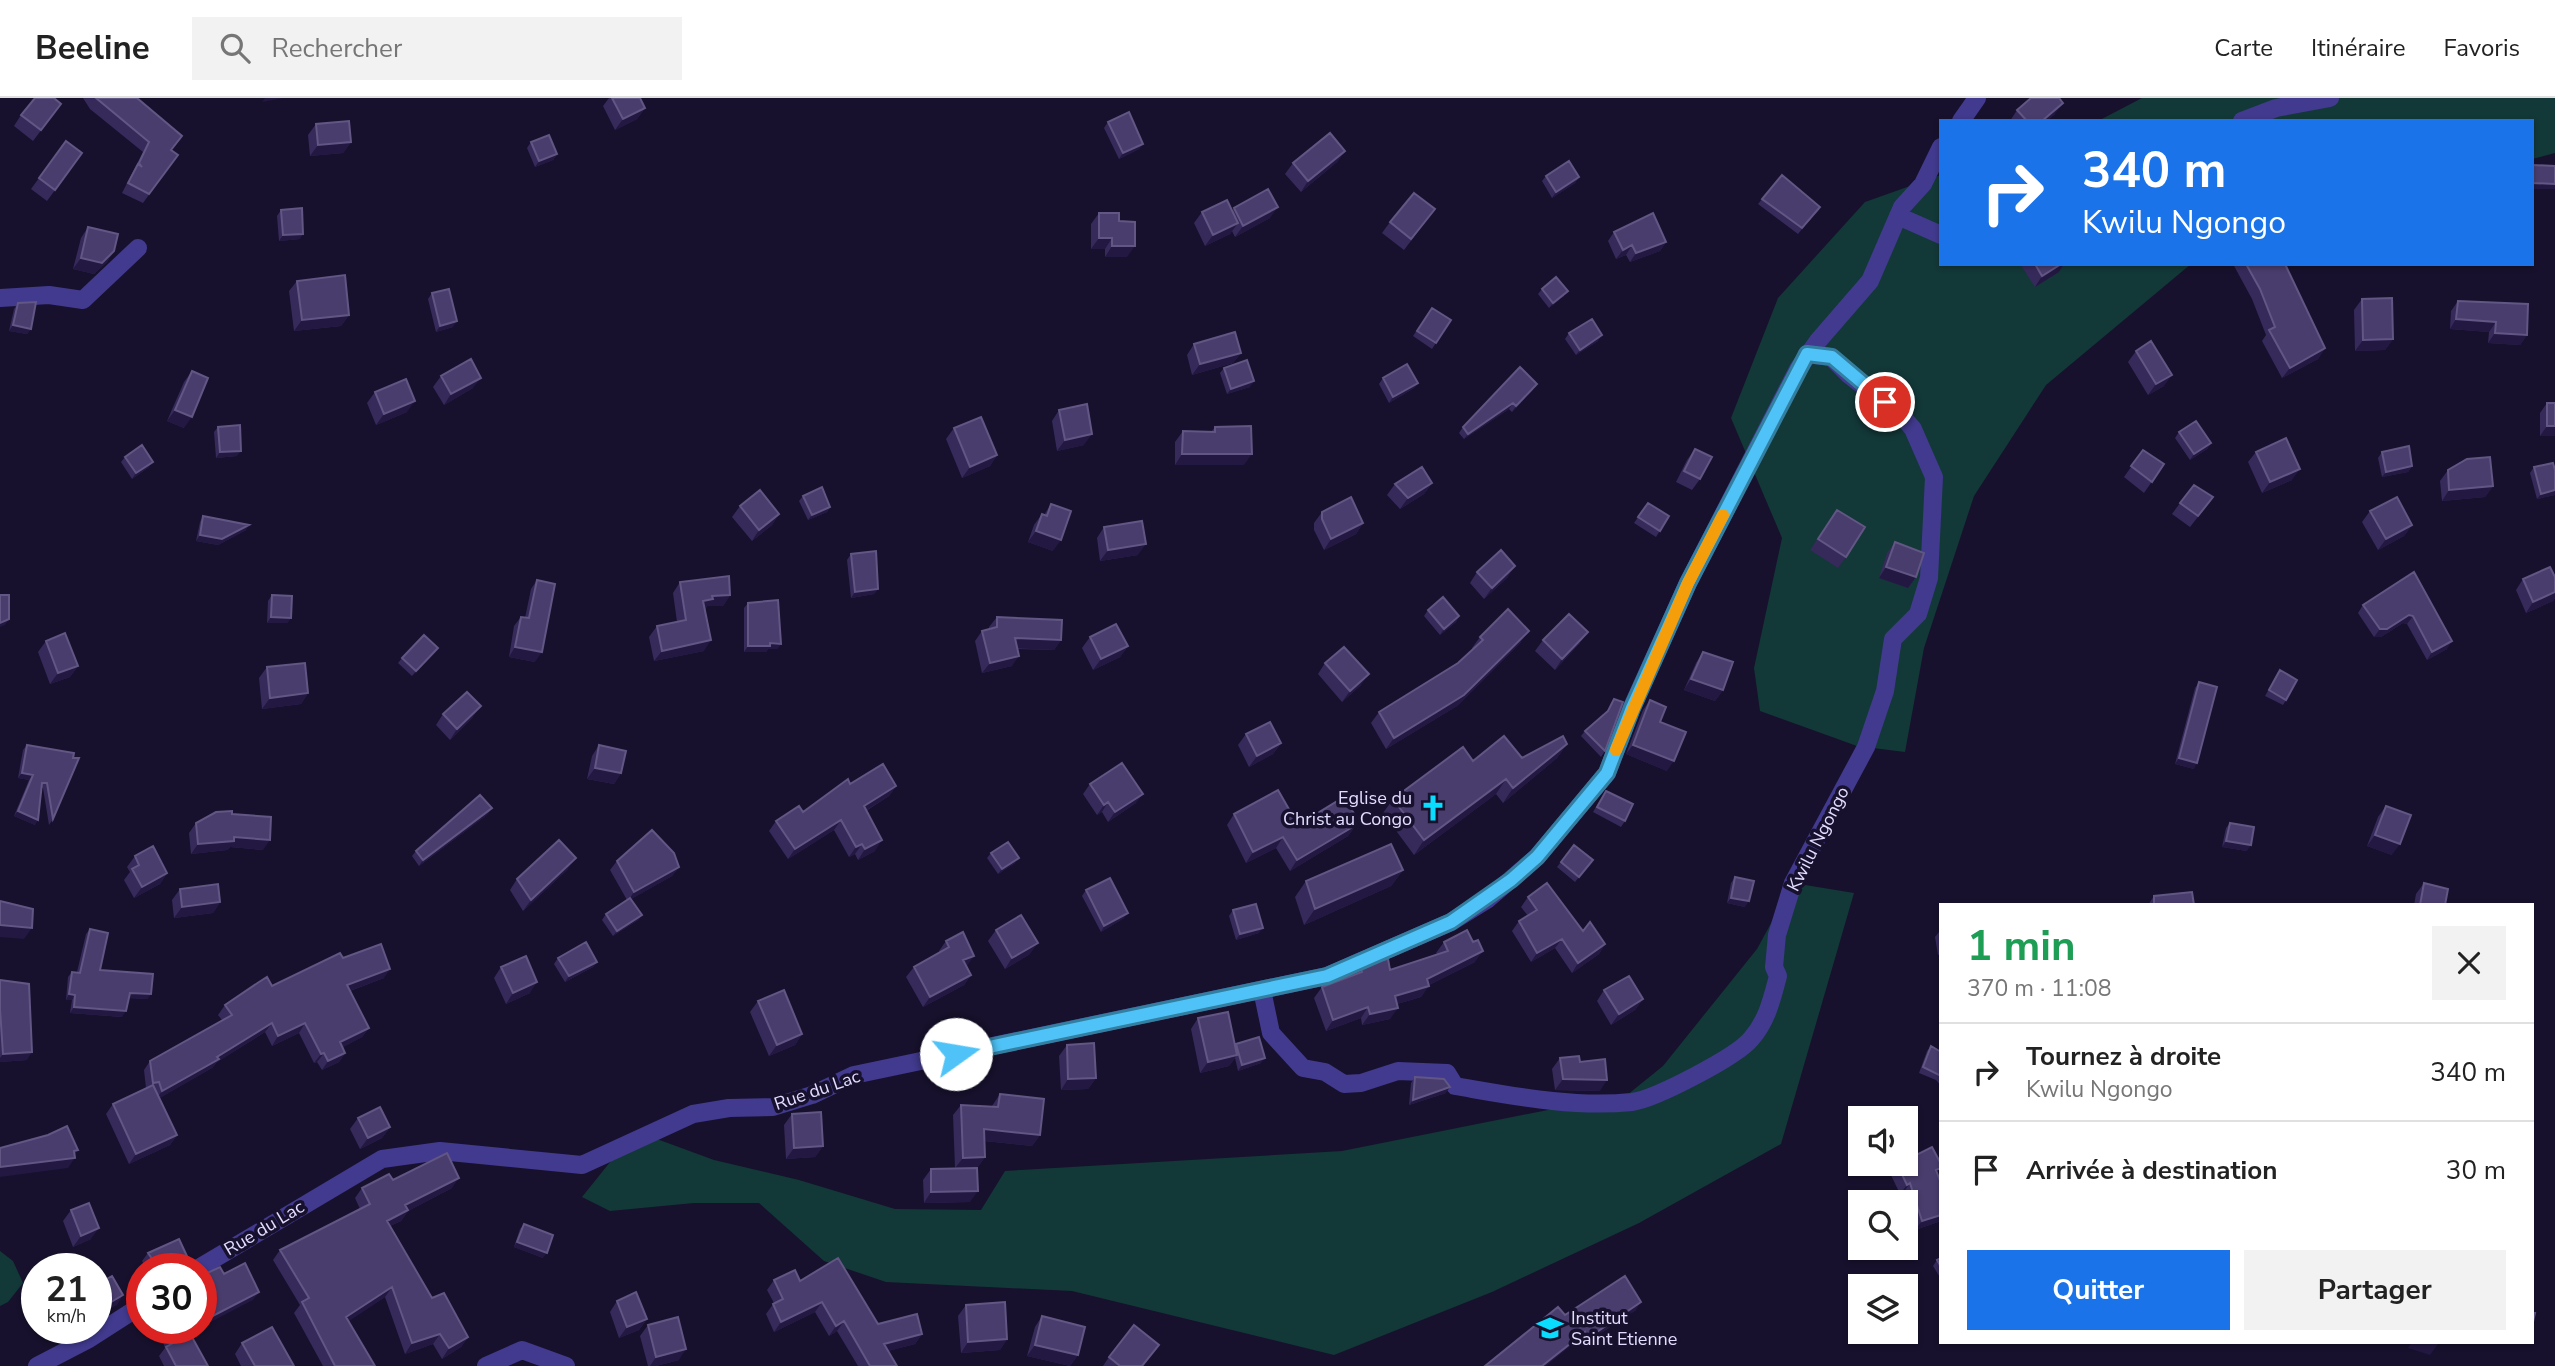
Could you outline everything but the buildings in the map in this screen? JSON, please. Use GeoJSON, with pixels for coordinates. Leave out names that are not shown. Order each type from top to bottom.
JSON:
{"type":"FeatureCollection","features":[{"type":"Feature","properties":{"kind":"street"},"geometry":{"type":"LineString","coordinates":[[1962,119],[1977,98]]}},
{"type":"Feature","properties":{"kind":"street"},"geometry":{"type":"LineString","coordinates":[[2247,119],[2276,108],[2330,98]]}},
{"type":"Feature","properties":{"kind":"street","name":"Rue du Lac"},"geometry":{"type":"LineString","coordinates":[[217,1257],[317,1196],[395,1155],[440,1151],[582,1165],[692,1114],[729,1108],[773,1107],[812,1095],[854,1075],[1057,1030],[1327,976],[1451,922],[1511,880],[1537,857],[1607,773],[1632,708],[1688,583],[1807,354],[1870,281],[1885,252],[1898,216],[1923,184],[1939,151]]}},
{"type":"Feature","properties":{"kind":"street"},"geometry":{"type":"LineString","coordinates":[[1898,216],[1939,234]]}},
{"type":"Feature","properties":{"kind":"street"},"geometry":{"type":"LineString","coordinates":[[0,298],[49,295],[83,300],[138,248]]}},
{"type":"Feature","properties":{"kind":"street","name":"Kwilu Ngongo"},"geometry":{"type":"LineString","coordinates":[[1262,990],[1271,1033],[1303,1068],[1325,1072],[1344,1084],[1361,1083],[1398,1071],[1427,1071],[1447,1073],[1455,1086],[1555,1102],[1635,1101],[1704,1072],[1749,1041],[1767,1016],[1778,976],[1774,967],[1777,935],[1793,883],[1866,747],[1885,691],[1893,639],[1918,614],[1929,578],[1934,477],[1913,429],[1832,357],[1807,354]]}},
{"type":"Feature","properties":{"kind":"street"},"geometry":{"type":"LineString","coordinates":[[37,1366],[89,1339],[126,1315]]}},
{"type":"Feature","properties":{"kind":"street"},"geometry":{"type":"LineString","coordinates":[[486,1366],[522,1350],[566,1366]]}},
{"type":"Feature","properties":{"kind":"green space"},"geometry":{"type":"Polygon","coordinates":[[[2142,98],[2555,98],[2555,153],[2534,158],[2534,119],[2102,119],[2142,98]]]}},
{"type":"Feature","properties":{"kind":"green space"},"geometry":{"type":"Polygon","coordinates":[[[1939,176],[1939,266],[2189,266],[2046,385],[1974,496],[1924,648],[1905,752],[1857,746],[1760,711],[1754,668],[1782,538],[1731,418],[1778,298],[1865,202],[1939,176]]]}},
{"type":"Feature","properties":{"kind":"green space"},"geometry":{"type":"Polygon","coordinates":[[[1793,883],[1854,893],[1781,1144],[1639,1223],[1492,1292],[1334,1355],[1072,1291],[886,1282],[824,1261],[759,1203],[694,1203],[610,1211],[582,1197],[635,1131],[714,1160],[799,1180],[895,1209],[981,1210],[1005,1171],[1342,1151],[1563,1107],[1611,1108],[1663,1066],[1757,949],[1793,883]]]}},
{"type":"Feature","properties":{"kind":"green space"},"geometry":{"type":"Polygon","coordinates":[[[0,1251],[13,1261],[21,1279],[21,1286],[8,1302],[0,1306],[0,1251]]]}},
{"type":"Feature","properties":{"kind":"slow traffic"},"geometry":{"type":"LineString","coordinates":[[1616,750],[1688,583],[1723,515]]}},
{"type":"Feature","properties":{"kind":"place","name":"Eglise du Christ au Congo"},"geometry":{"type":"Point","coordinates":[1433,808]}},
{"type":"Feature","properties":{"kind":"place","name":"Institut Saint Etienne"},"geometry":{"type":"Point","coordinates":[1550,1328]}},
{"type":"Feature","properties":{"kind":"route"},"geometry":{"type":"LineString","coordinates":[[956,1054],[1057,1030],[1327,976],[1451,922],[1488,899],[1537,857],[1607,773],[1632,708],[1688,583],[1807,354],[1832,357],[1849,375],[1885,402]]}}]}
